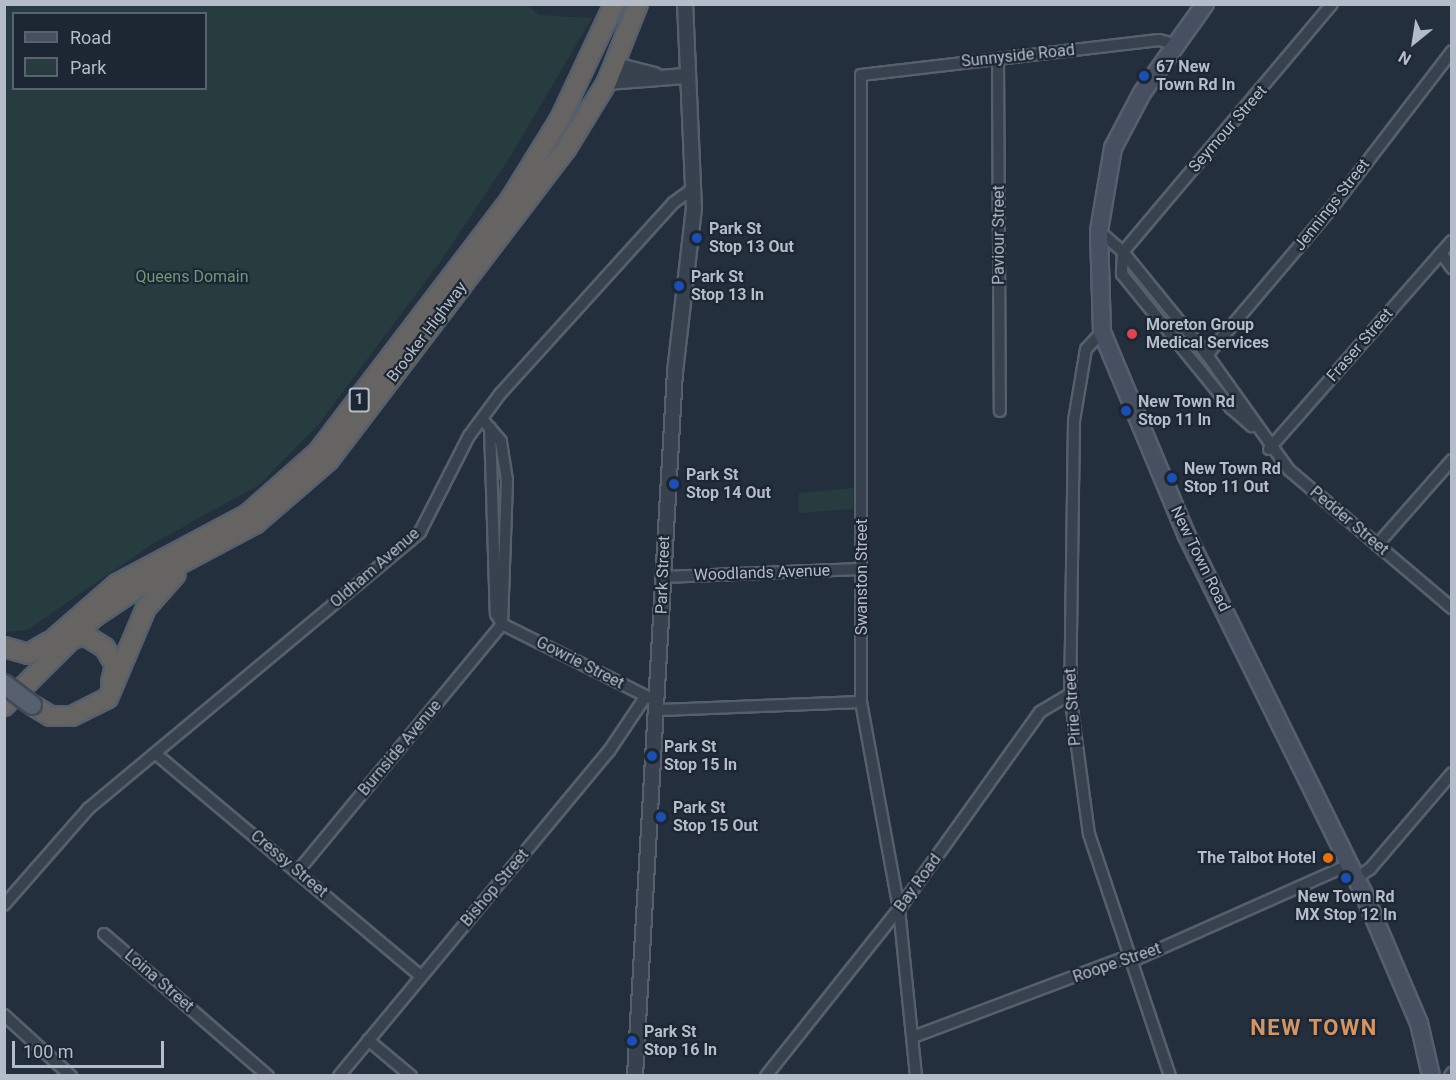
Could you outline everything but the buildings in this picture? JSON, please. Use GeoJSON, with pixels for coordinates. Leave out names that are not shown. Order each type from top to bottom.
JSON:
{"type":"FeatureCollection","features":[{"type":"Feature","properties":{"kind":"highway","name":"Brooker Highway"},"geometry":{"type":"LineString","coordinates":[[4,686],[49,642],[117,584],[248,514],[293,477],[337,429],[510,200],[560,119],[614,4]]}},
{"type":"Feature","properties":{"kind":"highway","name":"Brooker Highway"},"geometry":{"type":"LineString","coordinates":[[4,706],[70,639],[121,597],[215,548],[282,504],[329,460],[566,149],[607,82],[638,4]]}},
{"type":"Feature","properties":{"kind":"highway"},"geometry":{"type":"LineString","coordinates":[[560,119],[595,72],[615,64]]}},
{"type":"Feature","properties":{"kind":"highway"},"geometry":{"type":"LineString","coordinates":[[32,705],[50,716],[72,716],[108,698],[157,592],[215,548]]}},
{"type":"Feature","properties":{"kind":"highway"},"geometry":{"type":"LineString","coordinates":[[32,705],[71,709],[108,688],[115,665],[111,655],[86,636],[70,639]]}},
{"type":"Feature","properties":{"kind":"highway"},"geometry":{"type":"LineString","coordinates":[[4,646],[28,654],[49,642]]}},
{"type":"Feature","properties":{"kind":"main road"},"geometry":{"type":"LineString","coordinates":[[1178,40],[1189,4]]}},
{"type":"Feature","properties":{"kind":"main road","name":"New Town Road"},"geometry":{"type":"LineString","coordinates":[[1205,4],[1178,40],[1117,138],[1099,231],[1102,332],[1187,536],[1353,871],[1419,1023],[1431,1076]]}},
{"type":"Feature","properties":{"kind":"main road"},"geometry":{"type":"LineString","coordinates":[[4,686],[32,705]]}},
{"type":"Feature","properties":{"kind":"street","name":"Park Street"},"geometry":{"type":"LineString","coordinates":[[635,1076],[675,372],[695,187],[685,76],[685,4]]}},
{"type":"Feature","properties":{"kind":"street","name":"Seymour Street"},"geometry":{"type":"LineString","coordinates":[[1123,252],[1332,4]]}},
{"type":"Feature","properties":{"kind":"street"},"geometry":{"type":"LineString","coordinates":[[626,39],[627,59],[640,72]]}},
{"type":"Feature","properties":{"kind":"street","name":"Sunnyside Road"},"geometry":{"type":"LineString","coordinates":[[861,75],[1160,40],[1178,40]]}},
{"type":"Feature","properties":{"kind":"street","name":"Jennings Street"},"geometry":{"type":"LineString","coordinates":[[1207,355],[1334,205],[1452,51]]}},
{"type":"Feature","properties":{"kind":"street","name":"Paviour Street"},"geometry":{"type":"LineString","coordinates":[[998,59],[1000,411]]}},
{"type":"Feature","properties":{"kind":"street"},"geometry":{"type":"LineString","coordinates":[[615,64],[663,77]]}},
{"type":"Feature","properties":{"kind":"street","name":"Swanston Street"},"geometry":{"type":"LineString","coordinates":[[861,75],[861,702],[899,909],[916,1076]]}},
{"type":"Feature","properties":{"kind":"street"},"geometry":{"type":"LineString","coordinates":[[607,82],[685,76]]}},
{"type":"Feature","properties":{"kind":"street","name":"Oldham Avenue"},"geometry":{"type":"LineString","coordinates":[[4,905],[88,809],[420,532],[482,419],[673,203],[695,187]]}},
{"type":"Feature","properties":{"kind":"street","name":"Pedder Street"},"geometry":{"type":"LineString","coordinates":[[1099,231],[1123,252],[1207,355],[1241,399],[1253,427],[1269,449],[1452,608]]}},
{"type":"Feature","properties":{"kind":"street","name":"Fraser Street"},"geometry":{"type":"LineString","coordinates":[[1269,449],[1452,241]]}},
{"type":"Feature","properties":{"kind":"street","name":"Pedder Street"},"geometry":{"type":"LineString","coordinates":[[1123,252],[1122,274],[1230,408],[1253,427]]}},
{"type":"Feature","properties":{"kind":"street"},"geometry":{"type":"LineString","coordinates":[[1441,253],[1452,268]]}},
{"type":"Feature","properties":{"kind":"street","name":"Pirie Street"},"geometry":{"type":"LineString","coordinates":[[1102,332],[1086,349],[1074,421],[1070,694],[1089,834],[1170,1076]]}},
{"type":"Feature","properties":{"kind":"street"},"geometry":{"type":"LineString","coordinates":[[482,419],[490,428],[496,614],[502,624]]}},
{"type":"Feature","properties":{"kind":"street"},"geometry":{"type":"LineString","coordinates":[[1377,545],[1452,460]]}},
{"type":"Feature","properties":{"kind":"street","name":"Woodlands Avenue"},"geometry":{"type":"LineString","coordinates":[[663,577],[861,569]]}},
{"type":"Feature","properties":{"kind":"street","name":"Gowrie Street"},"geometry":{"type":"LineString","coordinates":[[502,624],[655,702]]}},
{"type":"Feature","properties":{"kind":"street","name":"Burnside Avenue"},"geometry":{"type":"LineString","coordinates":[[298,871],[502,624]]}},
{"type":"Feature","properties":{"kind":"street","name":"Bay Road"},"geometry":{"type":"LineString","coordinates":[[766,1076],[899,909],[1040,712],[1070,694]]}},
{"type":"Feature","properties":{"kind":"street"},"geometry":{"type":"LineString","coordinates":[[655,702],[861,702]]}},
{"type":"Feature","properties":{"kind":"street","name":"Bishop Street"},"geometry":{"type":"LineString","coordinates":[[339,1076],[644,707],[655,702]]}},
{"type":"Feature","properties":{"kind":"street","name":"Cressy Street"},"geometry":{"type":"LineString","coordinates":[[156,754],[421,976]]}},
{"type":"Feature","properties":{"kind":"street","name":"Roope Street"},"geometry":{"type":"LineString","coordinates":[[913,1037],[1121,959],[1130,960],[1353,871],[1370,869],[1452,773]]}},
{"type":"Feature","properties":{"kind":"street","name":"Loina Street"},"geometry":{"type":"LineString","coordinates":[[104,934],[268,1076]]}},
{"type":"Feature","properties":{"kind":"street"},"geometry":{"type":"LineString","coordinates":[[4,1015],[71,1076]]}},
{"type":"Feature","properties":{"kind":"street"},"geometry":{"type":"LineString","coordinates":[[368,1040],[411,1076]]}},
{"type":"Feature","properties":{"kind":"green space","name":"Queens Domain"},"geometry":{"type":"Polygon","coordinates":[[[5,5],[527,5],[539,15],[592,18],[510,157],[440,262],[318,425],[259,485],[157,541],[27,630],[5,632],[5,5]]]}},
{"type":"Feature","properties":{"kind":"green space"},"geometry":{"type":"Polygon","coordinates":[[[853,488],[853,509],[799,513],[799,493],[853,488]]]}},
{"type":"Feature","properties":{"kind":"place","name":"67 New Town Rd In"},"geometry":{"type":"Point","coordinates":[1144,76]}},
{"type":"Feature","properties":{"kind":"place","name":"Park St Stop 13 Out"},"geometry":{"type":"Point","coordinates":[697,238]}},
{"type":"Feature","properties":{"kind":"place","name":"Park St Stop 13 In"},"geometry":{"type":"Point","coordinates":[679,286]}},
{"type":"Feature","properties":{"kind":"place","name":"Moreton Group Medical Services"},"geometry":{"type":"Point","coordinates":[1132,334]}},
{"type":"Feature","properties":{"kind":"place","name":"New Town Rd Stop 11 In"},"geometry":{"type":"Point","coordinates":[1126,411]}},
{"type":"Feature","properties":{"kind":"place","name":"New Town Rd Stop 11 Out"},"geometry":{"type":"Point","coordinates":[1172,478]}},
{"type":"Feature","properties":{"kind":"place","name":"Park St Stop 14 Out"},"geometry":{"type":"Point","coordinates":[674,484]}},
{"type":"Feature","properties":{"kind":"place","name":"Park St Stop 15 In"},"geometry":{"type":"Point","coordinates":[652,756]}},
{"type":"Feature","properties":{"kind":"place","name":"Park St Stop 15 Out"},"geometry":{"type":"Point","coordinates":[661,817]}},
{"type":"Feature","properties":{"kind":"place","name":"The Talbot Hotel"},"geometry":{"type":"Point","coordinates":[1328,858]}},
{"type":"Feature","properties":{"kind":"place","name":"New Town Rd MX Stop 12 In"},"geometry":{"type":"Point","coordinates":[1346,878]}},
{"type":"Feature","properties":{"kind":"place","name":"Park St Stop 16 In"},"geometry":{"type":"Point","coordinates":[632,1041]}},
{"type":"Feature","properties":{"kind":"district","name":"NEW TOWN"},"geometry":{"type":"Point","coordinates":[1314,1028]}}]}
